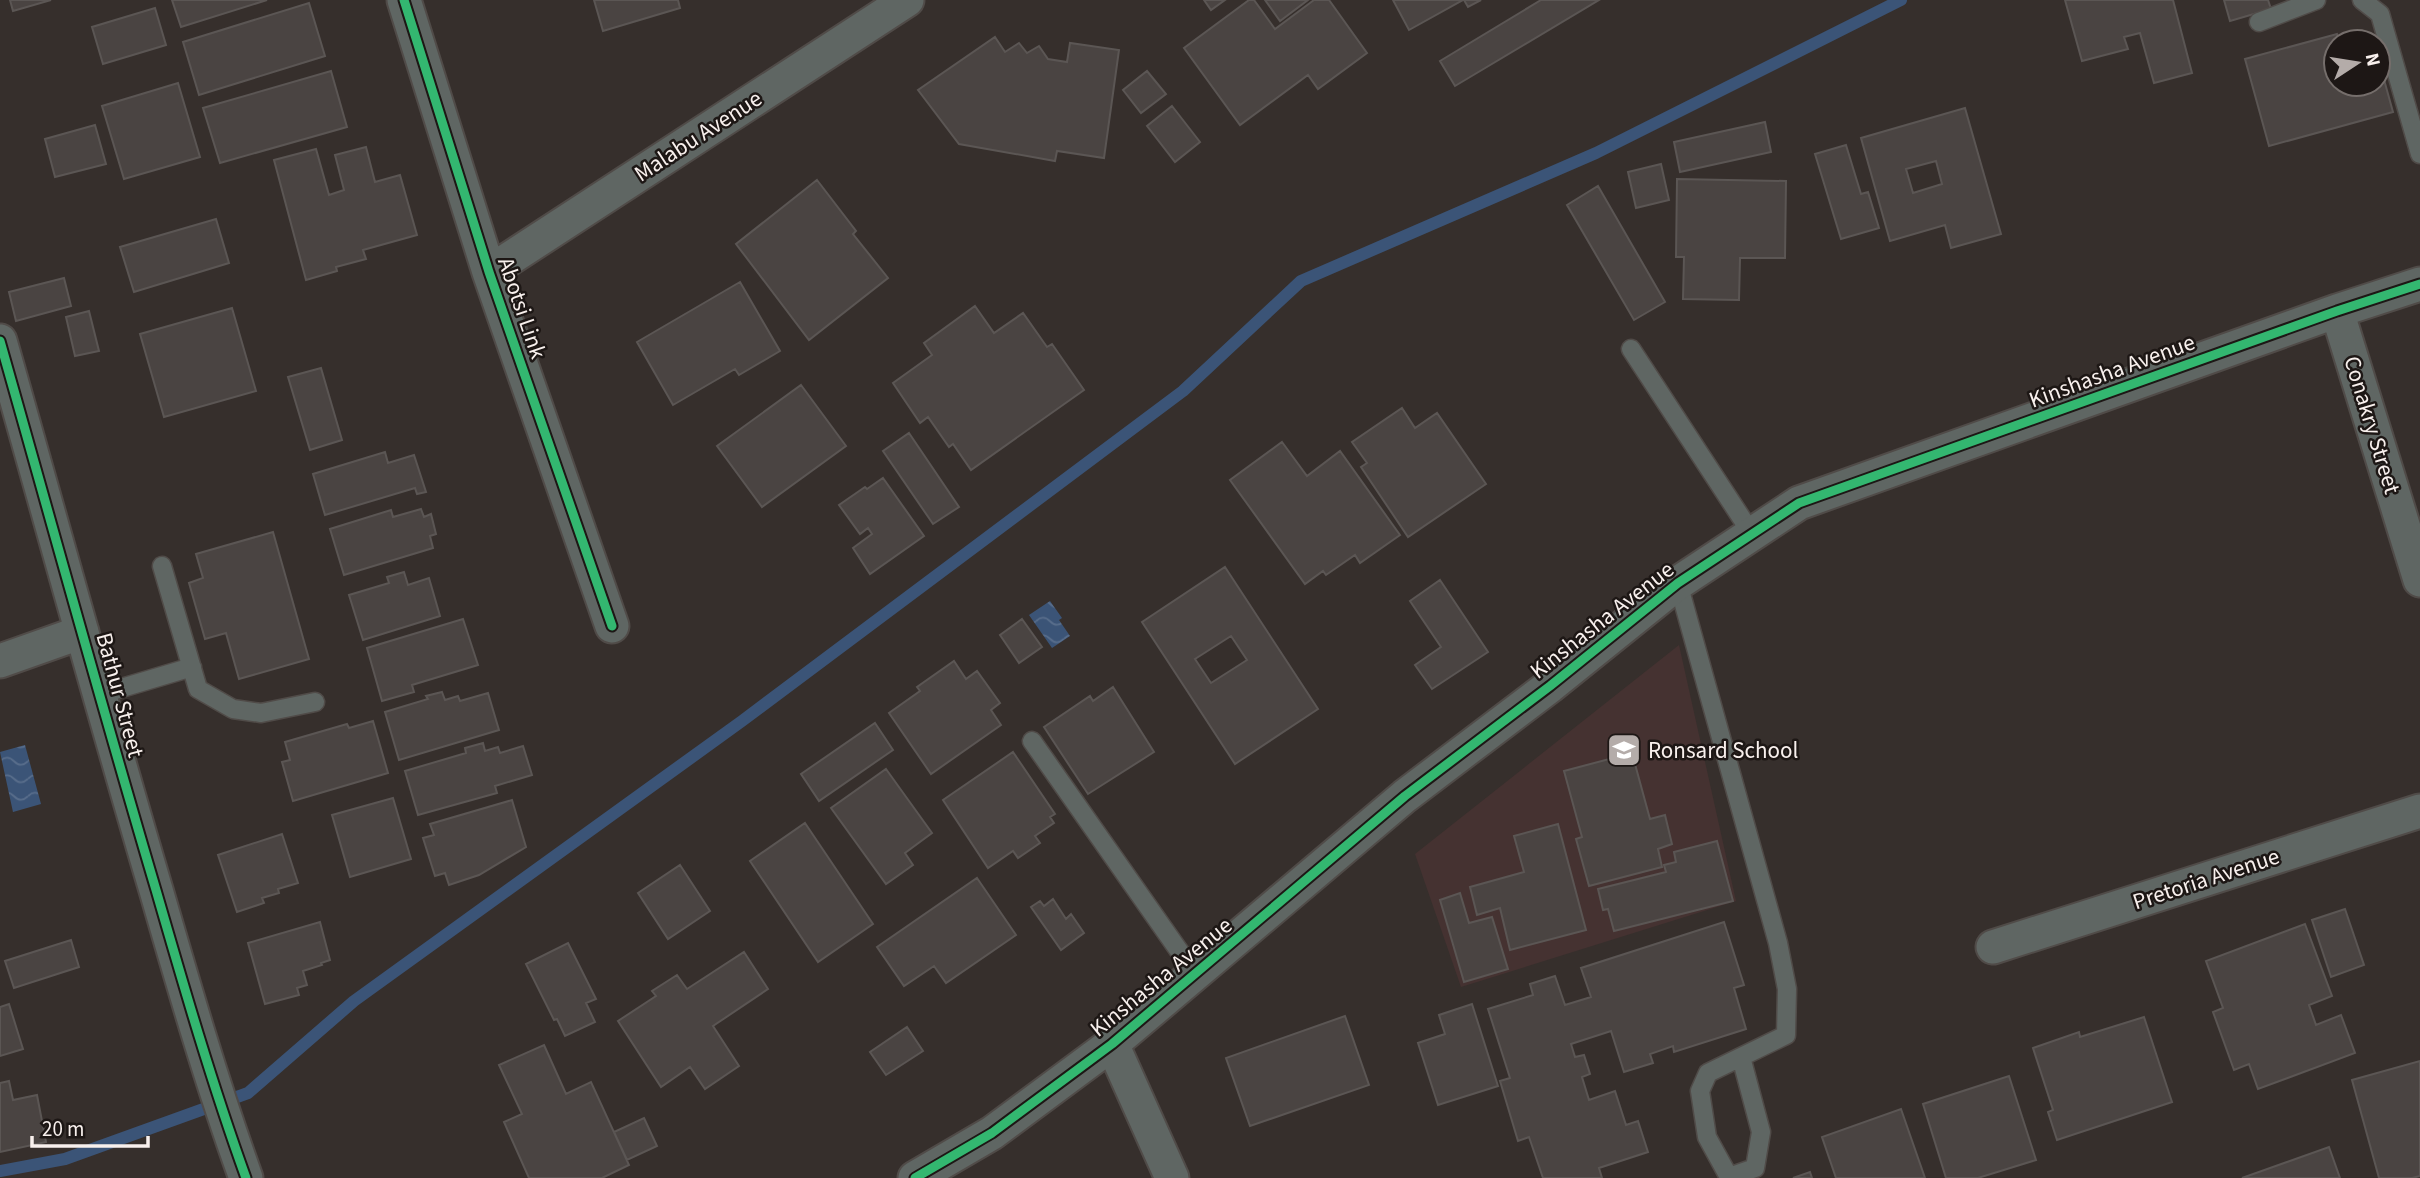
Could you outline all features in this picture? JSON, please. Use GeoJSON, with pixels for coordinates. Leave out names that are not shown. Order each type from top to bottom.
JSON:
{"type":"FeatureCollection","features":[{"type":"Feature","properties":{"kind":"street","name":"Abotsi Link"},"geometry":{"type":"LineString","coordinates":[[404,0],[489,272],[612,626]]}},
{"type":"Feature","properties":{"kind":"street","name":"Malabu Avenue"},"geometry":{"type":"LineString","coordinates":[[489,272],[907,0]]}},
{"type":"Feature","properties":{"kind":"street","name":"Kinshasha Avenue"},"geometry":{"type":"LineString","coordinates":[[915,1178],[992,1133],[1112,1044],[1405,796],[1550,686],[1678,583],[1799,503],[2337,311],[2420,284]]}},
{"type":"Feature","properties":{"kind":"street","name":"Conakry Street"},"geometry":{"type":"LineString","coordinates":[[2337,311],[2420,580]]}},
{"type":"Feature","properties":{"kind":"street","name":"Bathur Street"},"geometry":{"type":"LineString","coordinates":[[0,341],[99,695],[227,1126],[246,1178]]}},
{"type":"Feature","properties":{"kind":"street"},"geometry":{"type":"LineString","coordinates":[[0,661],[82,632]]}},
{"type":"Feature","properties":{"kind":"street","name":"Pretoria Avenue"},"geometry":{"type":"LineString","coordinates":[[1993,947],[2420,811]]}},
{"type":"Feature","properties":{"kind":"street"},"geometry":{"type":"LineString","coordinates":[[1112,1044],[1172,1178]]}},
{"type":"Feature","properties":{"kind":"lane"},"geometry":{"type":"LineString","coordinates":[[2259,22],[2316,0]]}},
{"type":"Feature","properties":{"kind":"lane"},"geometry":{"type":"LineString","coordinates":[[2362,0],[2380,14],[2420,154]]}},
{"type":"Feature","properties":{"kind":"lane"},"geometry":{"type":"LineString","coordinates":[[1631,349],[1752,534]]}},
{"type":"Feature","properties":{"kind":"lane"},"geometry":{"type":"LineString","coordinates":[[162,566],[198,689],[233,709],[261,713],[315,702]]}},
{"type":"Feature","properties":{"kind":"lane"},"geometry":{"type":"LineString","coordinates":[[1678,583],[1778,943],[1787,989],[1786,1035],[1741,1056],[1708,1073],[1700,1091],[1707,1137],[1729,1177],[1755,1168],[1760,1132],[1741,1056]]}},
{"type":"Feature","properties":{"kind":"lane"},"geometry":{"type":"LineString","coordinates":[[99,695],[192,667]]}},
{"type":"Feature","properties":{"kind":"lane"},"geometry":{"type":"LineString","coordinates":[[1032,741],[1196,975]]}},
{"type":"Feature","properties":{"kind":"shaded area","name":"Ronsard School"},"geometry":{"type":"Polygon","coordinates":[[[1679,645],[1736,901],[1461,987],[1415,854],[1679,645]]]}},
{"type":"Feature","properties":{"kind":"water"},"geometry":{"type":"Polygon","coordinates":[[[1050,601],[1070,636],[1052,648],[1029,615],[1050,601]]]}},
{"type":"Feature","properties":{"kind":"water"},"geometry":{"type":"Polygon","coordinates":[[[25,745],[41,804],[13,812],[0,752],[25,745]]]}},
{"type":"Feature","properties":{"kind":"building"},"geometry":{"type":"Polygon","coordinates":[[[10,0],[51,0],[13,11],[10,0]]]}},
{"type":"Feature","properties":{"kind":"building"},"geometry":{"type":"Polygon","coordinates":[[[172,0],[267,0],[181,27],[172,0]]]}},
{"type":"Feature","properties":{"kind":"building"},"geometry":{"type":"Polygon","coordinates":[[[594,0],[678,0],[680,8],[603,31],[594,0]]]}},
{"type":"Feature","properties":{"kind":"building"},"geometry":{"type":"Polygon","coordinates":[[[1204,0],[1225,0],[1211,10],[1204,0]]]}},
{"type":"Feature","properties":{"kind":"building"},"geometry":{"type":"Polygon","coordinates":[[[1249,0],[1254,0],[1275,29],[1314,0],[1329,0],[1367,53],[1318,89],[1308,75],[1240,125],[1184,48],[1249,0]]]}},
{"type":"Feature","properties":{"kind":"building"},"geometry":{"type":"Polygon","coordinates":[[[1265,0],[1308,0],[1280,21],[1265,0]]]}},
{"type":"Feature","properties":{"kind":"building"},"geometry":{"type":"Polygon","coordinates":[[[1393,0],[1463,0],[1409,30],[1393,0]]]}},
{"type":"Feature","properties":{"kind":"building"},"geometry":{"type":"Polygon","coordinates":[[[1464,0],[1481,0],[1468,7],[1464,0]]]}},
{"type":"Feature","properties":{"kind":"building"},"geometry":{"type":"Polygon","coordinates":[[[1541,0],[1599,0],[1455,86],[1440,61],[1541,0]]]}},
{"type":"Feature","properties":{"kind":"building"},"geometry":{"type":"Polygon","coordinates":[[[2065,0],[2173,0],[2192,73],[2154,83],[2140,33],[2124,37],[2128,49],[2082,61],[2065,0]]]}},
{"type":"Feature","properties":{"kind":"building"},"geometry":{"type":"Polygon","coordinates":[[[2224,0],[2268,0],[2271,9],[2230,21],[2224,0]]]}},
{"type":"Feature","properties":{"kind":"building"},"geometry":{"type":"Polygon","coordinates":[[[309,3],[325,56],[199,95],[183,42],[309,3]]]}},
{"type":"Feature","properties":{"kind":"building"},"geometry":{"type":"Polygon","coordinates":[[[155,8],[166,45],[103,64],[92,27],[155,8]]]}},
{"type":"Feature","properties":{"kind":"building"},"geometry":{"type":"Polygon","coordinates":[[[995,37],[1005,52],[1019,43],[1027,53],[1039,46],[1048,59],[1067,62],[1070,43],[1119,50],[1104,158],[1057,151],[1055,161],[959,144],[918,90],[995,37]]]}},
{"type":"Feature","properties":{"kind":"building"},"geometry":{"type":"Polygon","coordinates":[[[2322,38],[2322,98],[2389,98],[2393,112],[2269,146],[2245,59],[2322,38]]]}},
{"type":"Feature","properties":{"kind":"building"},"geometry":{"type":"Polygon","coordinates":[[[331,71],[347,127],[220,163],[203,108],[331,71]]]}},
{"type":"Feature","properties":{"kind":"building"},"geometry":{"type":"Polygon","coordinates":[[[1147,71],[1166,94],[1141,113],[1123,90],[1147,71]]]}},
{"type":"Feature","properties":{"kind":"building"},"geometry":{"type":"Polygon","coordinates":[[[178,83],[200,157],[124,179],[102,106],[178,83]]]}},
{"type":"Feature","properties":{"kind":"building"},"geometry":{"type":"Polygon","coordinates":[[[1172,106],[1200,142],[1175,162],[1147,126],[1172,106]]]}},
{"type":"Feature","properties":{"kind":"building"},"geometry":{"type":"Polygon","coordinates":[[[1965,108],[2001,234],[1951,248],[1945,225],[1890,241],[1861,138],[1965,108]],[[1936,161],[1906,169],[1913,193],[1942,184],[1936,161]]]}},
{"type":"Feature","properties":{"kind":"building"},"geometry":{"type":"Polygon","coordinates":[[[1765,122],[1771,152],[1680,172],[1674,142],[1765,122]]]}},
{"type":"Feature","properties":{"kind":"building"},"geometry":{"type":"Polygon","coordinates":[[[95,125],[106,164],[55,177],[45,139],[95,125]]]}},
{"type":"Feature","properties":{"kind":"building"},"geometry":{"type":"Polygon","coordinates":[[[1846,145],[1861,194],[1868,192],[1879,228],[1841,239],[1815,154],[1846,145]]]}},
{"type":"Feature","properties":{"kind":"building"},"geometry":{"type":"Polygon","coordinates":[[[366,147],[375,182],[400,175],[417,235],[363,250],[366,259],[336,267],[337,271],[306,280],[274,160],[316,149],[329,195],[344,190],[335,155],[366,147]]]}},
{"type":"Feature","properties":{"kind":"building"},"geometry":{"type":"Polygon","coordinates":[[[1661,164],[1669,200],[1636,208],[1628,172],[1661,164]]]}},
{"type":"Feature","properties":{"kind":"building"},"geometry":{"type":"Polygon","coordinates":[[[1677,179],[1786,181],[1785,258],[1740,258],[1739,300],[1683,299],[1684,257],[1676,257],[1677,179]]]}},
{"type":"Feature","properties":{"kind":"building"},"geometry":{"type":"Polygon","coordinates":[[[817,180],[856,231],[853,234],[888,278],[809,340],[736,244],[817,180]]]}},
{"type":"Feature","properties":{"kind":"building"},"geometry":{"type":"Polygon","coordinates":[[[1598,186],[1665,302],[1634,320],[1567,205],[1598,186]]]}},
{"type":"Feature","properties":{"kind":"building"},"geometry":{"type":"Polygon","coordinates":[[[216,219],[229,263],[134,292],[120,247],[216,219]]]}},
{"type":"Feature","properties":{"kind":"building"},"geometry":{"type":"Polygon","coordinates":[[[64,278],[71,306],[16,321],[9,292],[64,278]]]}},
{"type":"Feature","properties":{"kind":"building"},"geometry":{"type":"Polygon","coordinates":[[[740,282],[780,351],[739,375],[735,369],[673,405],[637,342],[740,282]]]}},
{"type":"Feature","properties":{"kind":"building"},"geometry":{"type":"Polygon","coordinates":[[[975,306],[994,333],[1023,313],[1047,347],[1052,344],[1084,390],[971,470],[953,444],[949,447],[928,417],[920,423],[893,383],[932,355],[924,343],[975,306]]]}},
{"type":"Feature","properties":{"kind":"building"},"geometry":{"type":"Polygon","coordinates":[[[232,308],[256,391],[164,417],[140,334],[232,308]]]}},
{"type":"Feature","properties":{"kind":"building"},"geometry":{"type":"Polygon","coordinates":[[[89,311],[99,351],[75,356],[66,317],[89,311]]]}},
{"type":"Feature","properties":{"kind":"building"},"geometry":{"type":"Polygon","coordinates":[[[321,368],[342,440],[310,450],[288,377],[321,368]]]}},
{"type":"Feature","properties":{"kind":"building"},"geometry":{"type":"Polygon","coordinates":[[[801,385],[846,446],[762,507],[717,446],[801,385]]]}},
{"type":"Feature","properties":{"kind":"building"},"geometry":{"type":"Polygon","coordinates":[[[1402,408],[1415,428],[1437,413],[1486,484],[1408,537],[1361,467],[1367,463],[1352,442],[1402,408]]]}},
{"type":"Feature","properties":{"kind":"building"},"geometry":{"type":"Polygon","coordinates":[[[909,433],[959,507],[933,524],[883,451],[909,433]]]}},
{"type":"Feature","properties":{"kind":"building"},"geometry":{"type":"Polygon","coordinates":[[[1282,442],[1307,476],[1340,451],[1400,535],[1360,563],[1355,555],[1326,575],[1323,571],[1305,584],[1230,480],[1282,442]]]}},
{"type":"Feature","properties":{"kind":"building"},"geometry":{"type":"Polygon","coordinates":[[[385,452],[388,463],[414,455],[426,492],[417,494],[415,488],[325,515],[313,474],[385,452]]]}},
{"type":"Feature","properties":{"kind":"building"},"geometry":{"type":"Polygon","coordinates":[[[883,478],[924,536],[870,574],[853,548],[872,534],[868,528],[860,534],[839,505],[883,478]]]}},
{"type":"Feature","properties":{"kind":"building"},"geometry":{"type":"Polygon","coordinates":[[[421,509],[424,517],[431,514],[436,534],[430,536],[433,548],[344,575],[330,529],[391,510],[393,517],[421,509]]]}},
{"type":"Feature","properties":{"kind":"building"},"geometry":{"type":"Polygon","coordinates":[[[273,532],[309,659],[239,679],[226,633],[205,639],[189,583],[203,578],[196,554],[273,532]]]}},
{"type":"Feature","properties":{"kind":"building"},"geometry":{"type":"Polygon","coordinates":[[[1225,567],[1318,709],[1235,764],[1142,622],[1225,567]],[[1231,636],[1195,659],[1211,683],[1247,660],[1231,636]]]}},
{"type":"Feature","properties":{"kind":"building"},"geometry":{"type":"Polygon","coordinates":[[[404,572],[408,585],[429,578],[440,616],[363,640],[349,595],[389,583],[387,577],[404,572]]]}},
{"type":"Feature","properties":{"kind":"building"},"geometry":{"type":"Polygon","coordinates":[[[1440,580],[1488,652],[1432,689],[1415,665],[1441,647],[1410,601],[1440,580]]]}},
{"type":"Feature","properties":{"kind":"building"},"geometry":{"type":"Polygon","coordinates":[[[463,619],[478,665],[412,685],[414,692],[382,701],[367,648],[463,619]]]}},
{"type":"Feature","properties":{"kind":"building"},"geometry":{"type":"Polygon","coordinates":[[[1022,619],[1042,647],[1019,663],[1000,635],[1022,619]]]}},
{"type":"Feature","properties":{"kind":"building"},"geometry":{"type":"Polygon","coordinates":[[[954,661],[966,679],[977,671],[1000,703],[991,710],[1001,725],[931,774],[889,713],[920,691],[917,687],[954,661]]]}},
{"type":"Feature","properties":{"kind":"building"},"geometry":{"type":"Polygon","coordinates":[[[1113,687],[1154,752],[1088,794],[1044,727],[1090,696],[1093,701],[1113,687]]]}},
{"type":"Feature","properties":{"kind":"building"},"geometry":{"type":"Polygon","coordinates":[[[442,692],[445,700],[458,696],[460,701],[488,693],[499,730],[399,760],[385,712],[442,692]]]}},
{"type":"Feature","properties":{"kind":"building"},"geometry":{"type":"Polygon","coordinates":[[[373,721],[388,773],[293,801],[282,762],[290,760],[285,742],[347,724],[349,728],[373,721]]]}},
{"type":"Feature","properties":{"kind":"building"},"geometry":{"type":"Polygon","coordinates":[[[875,723],[893,750],[819,801],[801,774],[875,723]]]}},
{"type":"Feature","properties":{"kind":"building"},"geometry":{"type":"Polygon","coordinates":[[[483,743],[485,751],[498,747],[500,753],[523,746],[532,775],[495,786],[497,793],[418,815],[405,771],[466,753],[465,748],[483,743]]]}},
{"type":"Feature","properties":{"kind":"building"},"geometry":{"type":"Polygon","coordinates":[[[1013,752],[1055,814],[1050,817],[1054,823],[1035,836],[1040,843],[1018,858],[1013,851],[988,868],[943,800],[1013,752]]]}},
{"type":"Feature","properties":{"kind":"building"},"geometry":{"type":"Polygon","coordinates":[[[1632,753],[1650,819],[1665,815],[1672,844],[1658,849],[1662,867],[1589,886],[1576,839],[1582,837],[1564,771],[1632,753]]]}},
{"type":"Feature","properties":{"kind":"building"},"geometry":{"type":"Polygon","coordinates":[[[886,769],[932,833],[905,853],[913,865],[886,884],[831,808],[886,769]]]}},
{"type":"Feature","properties":{"kind":"building"},"geometry":{"type":"Polygon","coordinates":[[[393,798],[411,859],[350,877],[332,815],[393,798]]]}},
{"type":"Feature","properties":{"kind":"building"},"geometry":{"type":"Polygon","coordinates":[[[512,800],[526,847],[479,875],[449,885],[445,873],[435,876],[423,838],[434,835],[430,824],[512,800]]]}},
{"type":"Feature","properties":{"kind":"building"},"geometry":{"type":"Polygon","coordinates":[[[805,823],[873,924],[818,962],[750,861],[805,823]]]}},
{"type":"Feature","properties":{"kind":"building"},"geometry":{"type":"Polygon","coordinates":[[[1558,824],[1586,930],[1510,950],[1500,908],[1477,915],[1470,887],[1524,872],[1514,836],[1558,824]]]}},
{"type":"Feature","properties":{"kind":"building"},"geometry":{"type":"Polygon","coordinates":[[[282,834],[298,883],[278,889],[279,893],[262,898],[264,903],[237,912],[218,855],[282,834]]]}},
{"type":"Feature","properties":{"kind":"building"},"geometry":{"type":"Polygon","coordinates":[[[1717,841],[1733,901],[1614,931],[1608,909],[1603,910],[1598,889],[1666,872],[1664,865],[1676,862],[1674,852],[1717,841]]]}},
{"type":"Feature","properties":{"kind":"building"},"geometry":{"type":"Polygon","coordinates":[[[680,865],[710,911],[668,939],[638,893],[680,865]]]}},
{"type":"Feature","properties":{"kind":"building"},"geometry":{"type":"Polygon","coordinates":[[[977,878],[1016,935],[946,983],[934,966],[904,986],[877,947],[977,878]]]}},
{"type":"Feature","properties":{"kind":"building"},"geometry":{"type":"Polygon","coordinates":[[[1460,893],[1469,923],[1492,917],[1508,969],[1464,982],[1440,900],[1460,893]]]}},
{"type":"Feature","properties":{"kind":"building"},"geometry":{"type":"Polygon","coordinates":[[[1053,899],[1066,919],[1071,914],[1084,933],[1061,950],[1031,907],[1040,901],[1044,906],[1053,899]]]}},
{"type":"Feature","properties":{"kind":"building"},"geometry":{"type":"Polygon","coordinates":[[[2345,909],[2364,965],[2331,977],[2312,920],[2345,909]]]}},
{"type":"Feature","properties":{"kind":"building"},"geometry":{"type":"Polygon","coordinates":[[[320,922],[330,960],[303,971],[307,985],[297,988],[299,995],[265,1004],[248,943],[320,922]]]}},
{"type":"Feature","properties":{"kind":"building"},"geometry":{"type":"Polygon","coordinates":[[[1724,922],[1744,985],[1734,988],[1746,1029],[1674,1052],[1673,1046],[1650,1054],[1653,1063],[1624,1072],[1611,1031],[1571,1044],[1575,1057],[1584,1055],[1590,1074],[1582,1077],[1589,1100],[1615,1091],[1626,1125],[1638,1121],[1648,1152],[1599,1168],[1602,1178],[1543,1178],[1529,1137],[1518,1141],[1500,1081],[1510,1078],[1488,1009],[1533,995],[1530,984],[1555,976],[1565,1005],[1591,997],[1581,968],[1724,922]]]}},
{"type":"Feature","properties":{"kind":"building"},"geometry":{"type":"Polygon","coordinates":[[[2305,924],[2332,996],[2309,1005],[2316,1025],[2341,1015],[2355,1053],[2258,1089],[2249,1064],[2234,1070],[2213,1012],[2223,1008],[2206,961],[2305,924]]]}},
{"type":"Feature","properties":{"kind":"building"},"geometry":{"type":"Polygon","coordinates":[[[71,940],[79,967],[14,988],[5,961],[71,940]]]}},
{"type":"Feature","properties":{"kind":"building"},"geometry":{"type":"Polygon","coordinates":[[[568,943],[596,999],[586,1003],[595,1022],[565,1036],[526,964],[568,943]]]}},
{"type":"Feature","properties":{"kind":"building"},"geometry":{"type":"Polygon","coordinates":[[[744,952],[768,989],[713,1026],[739,1066],[705,1089],[690,1067],[661,1087],[618,1021],[656,996],[652,991],[677,975],[687,989],[744,952]]]}},
{"type":"Feature","properties":{"kind":"building"},"geometry":{"type":"Polygon","coordinates":[[[9,1004],[23,1049],[0,1056],[0,1007],[9,1004]]]}},
{"type":"Feature","properties":{"kind":"building"},"geometry":{"type":"Polygon","coordinates":[[[1472,1004],[1498,1086],[1438,1105],[1418,1043],[1445,1034],[1439,1015],[1472,1004]]]}},
{"type":"Feature","properties":{"kind":"building"},"geometry":{"type":"Polygon","coordinates":[[[1345,1016],[1369,1085],[1250,1126],[1226,1058],[1345,1016]]]}},
{"type":"Feature","properties":{"kind":"building"},"geometry":{"type":"Polygon","coordinates":[[[2144,1017],[2172,1102],[2057,1140],[2048,1112],[2053,1110],[2033,1048],[2079,1032],[2080,1037],[2144,1017]]]}},
{"type":"Feature","properties":{"kind":"building"},"geometry":{"type":"Polygon","coordinates":[[[907,1027],[923,1051],[886,1075],[870,1052],[907,1027]]]}},
{"type":"Feature","properties":{"kind":"building"},"geometry":{"type":"Polygon","coordinates":[[[544,1045],[566,1094],[591,1082],[629,1165],[602,1178],[529,1178],[504,1122],[522,1114],[499,1065],[544,1045]]]}},
{"type":"Feature","properties":{"kind":"building"},"geometry":{"type":"Polygon","coordinates":[[[2420,1061],[2420,1176],[2379,1178],[2352,1080],[2420,1061]]]}},
{"type":"Feature","properties":{"kind":"building"},"geometry":{"type":"Polygon","coordinates":[[[2009,1076],[2036,1160],[1978,1178],[1946,1178],[1923,1104],[2009,1076]]]}},
{"type":"Feature","properties":{"kind":"building"},"geometry":{"type":"Polygon","coordinates":[[[9,1081],[13,1100],[37,1095],[46,1142],[0,1152],[0,1083],[9,1081]]]}},
{"type":"Feature","properties":{"kind":"building"},"geometry":{"type":"Polygon","coordinates":[[[1901,1109],[1925,1178],[1836,1178],[1822,1137],[1901,1109]]]}},
{"type":"Feature","properties":{"kind":"building"},"geometry":{"type":"Polygon","coordinates":[[[644,1118],[657,1146],[627,1160],[614,1132],[644,1118]]]}},
{"type":"Feature","properties":{"kind":"building"},"geometry":{"type":"Polygon","coordinates":[[[2329,1147],[2340,1178],[2242,1178],[2329,1147]]]}},
{"type":"Feature","properties":{"kind":"building"},"geometry":{"type":"Polygon","coordinates":[[[1810,1172],[1812,1178],[1793,1178],[1810,1172]]]}},
{"type":"Feature","properties":{"kind":"waterway"},"geometry":{"type":"LineString","coordinates":[[0,1171],[65,1159],[248,1093],[354,1001],[742,721],[1183,391],[1301,281],[1596,153],[1901,0]]}},
{"type":"Feature","properties":{"kind":"cycle path"},"geometry":{"type":"LineString","coordinates":[[404,0],[489,272],[612,626]]}},
{"type":"Feature","properties":{"kind":"cycle path"},"geometry":{"type":"LineString","coordinates":[[915,1178],[992,1133],[1112,1044],[1405,796],[1550,686],[1678,583],[1799,503],[2337,311],[2420,284]]}},
{"type":"Feature","properties":{"kind":"cycle path"},"geometry":{"type":"LineString","coordinates":[[0,341],[177,963],[246,1178]]}},
{"type":"Feature","properties":{"kind":"place","name":"Ronsard School"},"geometry":{"type":"Point","coordinates":[1624,750]}}]}
